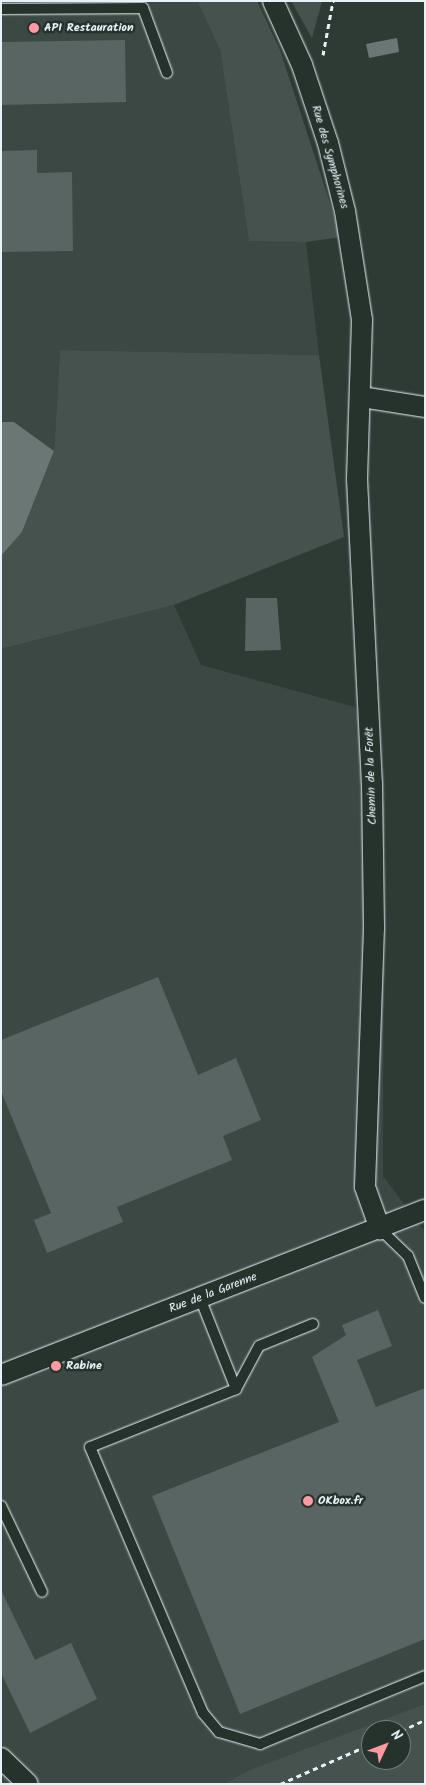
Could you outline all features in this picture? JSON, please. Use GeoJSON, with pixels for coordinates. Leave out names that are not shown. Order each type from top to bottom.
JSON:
{"type":"FeatureCollection","features":[{"type":"Feature","properties":{"kind":"street","name":"Rue des Symphorines"},"geometry":{"type":"LineString","coordinates":[[273,1],[310,89],[345,211],[362,320]]}},
{"type":"Feature","properties":{"kind":"street","name":"Chemin de la Forêt"},"geometry":{"type":"LineString","coordinates":[[362,320],[357,479],[372,783],[374,928],[365,1187],[380,1229]]}},
{"type":"Feature","properties":{"kind":"street"},"geometry":{"type":"LineString","coordinates":[[361,397],[425,407]]}},
{"type":"Feature","properties":{"kind":"street","name":"Rue de la Garenne"},"geometry":{"type":"LineString","coordinates":[[1,1375],[425,1210]]}},
{"type":"Feature","properties":{"kind":"street"},"geometry":{"type":"LineString","coordinates":[[1,1758],[28,1784]]}},
{"type":"Feature","properties":{"kind":"lane"},"geometry":{"type":"LineString","coordinates":[[1,9],[143,8],[167,73]]}},
{"type":"Feature","properties":{"kind":"lane"},"geometry":{"type":"LineString","coordinates":[[380,1229],[408,1256],[425,1298]]}},
{"type":"Feature","properties":{"kind":"lane"},"geometry":{"type":"LineString","coordinates":[[200,1298],[236,1389]]}},
{"type":"Feature","properties":{"kind":"lane"},"geometry":{"type":"LineString","coordinates":[[313,1324],[259,1346],[236,1389],[90,1447],[202,1713],[229,1738],[260,1744],[425,1676]]}},
{"type":"Feature","properties":{"kind":"lane"},"geometry":{"type":"LineString","coordinates":[[1,1506],[42,1592]]}},
{"type":"Feature","properties":{"kind":"path"},"geometry":{"type":"LineString","coordinates":[[310,89],[321,64],[333,1]]}},
{"type":"Feature","properties":{"kind":"path"},"geometry":{"type":"LineString","coordinates":[[411,1726],[425,1720]]}},
{"type":"Feature","properties":{"kind":"path"},"geometry":{"type":"LineString","coordinates":[[280,1784],[361,1748]]}},
{"type":"Feature","properties":{"kind":"shaded area"},"geometry":{"type":"Polygon","coordinates":[[[1,1],[197,1],[220,50],[249,240],[306,242],[319,355],[60,350],[54,451],[14,422],[1,422],[1,1]]]}},
{"type":"Feature","properties":{"kind":"shaded area"},"geometry":{"type":"Polygon","coordinates":[[[197,1],[257,1],[280,50],[341,237],[306,242],[249,241],[220,50],[197,1]]]}},
{"type":"Feature","properties":{"kind":"shaded area"},"geometry":{"type":"Polygon","coordinates":[[[291,1],[322,1],[312,38],[291,1]]]}},
{"type":"Feature","properties":{"kind":"shaded area"},"geometry":{"type":"Polygon","coordinates":[[[397,38],[399,52],[369,58],[366,44],[397,38]]]}},
{"type":"Feature","properties":{"kind":"shaded area"},"geometry":{"type":"Polygon","coordinates":[[[60,350],[319,355],[344,537],[174,605],[1,649],[1,556],[22,532],[54,451],[60,350]]]}},
{"type":"Feature","properties":{"kind":"shaded area"},"geometry":{"type":"Polygon","coordinates":[[[1,422],[14,422],[54,451],[22,532],[1,556],[1,422]]]}},
{"type":"Feature","properties":{"kind":"shaded area"},"geometry":{"type":"Polygon","coordinates":[[[174,605],[201,665],[355,707],[384,807],[383,1176],[425,1232],[425,1704],[385,1720],[361,1720],[361,1729],[224,1784],[1,1784],[1,649],[174,605]]]}},
{"type":"Feature","properties":{"kind":"shaded area"},"geometry":{"type":"Polygon","coordinates":[[[425,1704],[425,1784],[224,1784],[250,1770],[361,1728],[361,1770],[411,1770],[411,1720],[383,1720],[425,1704]]]}},
{"type":"Feature","properties":{"kind":"building"},"geometry":{"type":"Polygon","coordinates":[[[125,40],[126,102],[1,105],[1,42],[125,40]]]}},
{"type":"Feature","properties":{"kind":"building"},"geometry":{"type":"Polygon","coordinates":[[[37,150],[37,173],[72,172],[73,251],[1,252],[1,151],[37,150]]]}},
{"type":"Feature","properties":{"kind":"building"},"geometry":{"type":"Polygon","coordinates":[[[246,598],[277,598],[281,650],[245,651],[246,598]]]}},
{"type":"Feature","properties":{"kind":"building"},"geometry":{"type":"Polygon","coordinates":[[[158,977],[198,1075],[236,1058],[261,1120],[223,1136],[232,1160],[117,1207],[123,1222],[47,1253],[34,1220],[51,1213],[1,1091],[1,1040],[158,977]]]}},
{"type":"Feature","properties":{"kind":"building","name":"OKbox.fr"},"geometry":{"type":"Polygon","coordinates":[[[378,1310],[392,1346],[357,1360],[376,1407],[425,1388],[425,1639],[240,1714],[152,1496],[339,1422],[312,1357],[346,1335],[342,1325],[378,1310]]]}},
{"type":"Feature","properties":{"kind":"building"},"geometry":{"type":"Polygon","coordinates":[[[1,1590],[35,1660],[71,1643],[97,1699],[30,1733],[1,1673],[1,1590]]]}},
{"type":"Feature","properties":{"kind":"place","name":"API Restauration"},"geometry":{"type":"Point","coordinates":[34,28]}},
{"type":"Feature","properties":{"kind":"place","name":"Rabine"},"geometry":{"type":"Point","coordinates":[56,1366]}},
{"type":"Feature","properties":{"kind":"place","name":"OKbox.fr"},"geometry":{"type":"Point","coordinates":[308,1501]}}]}
